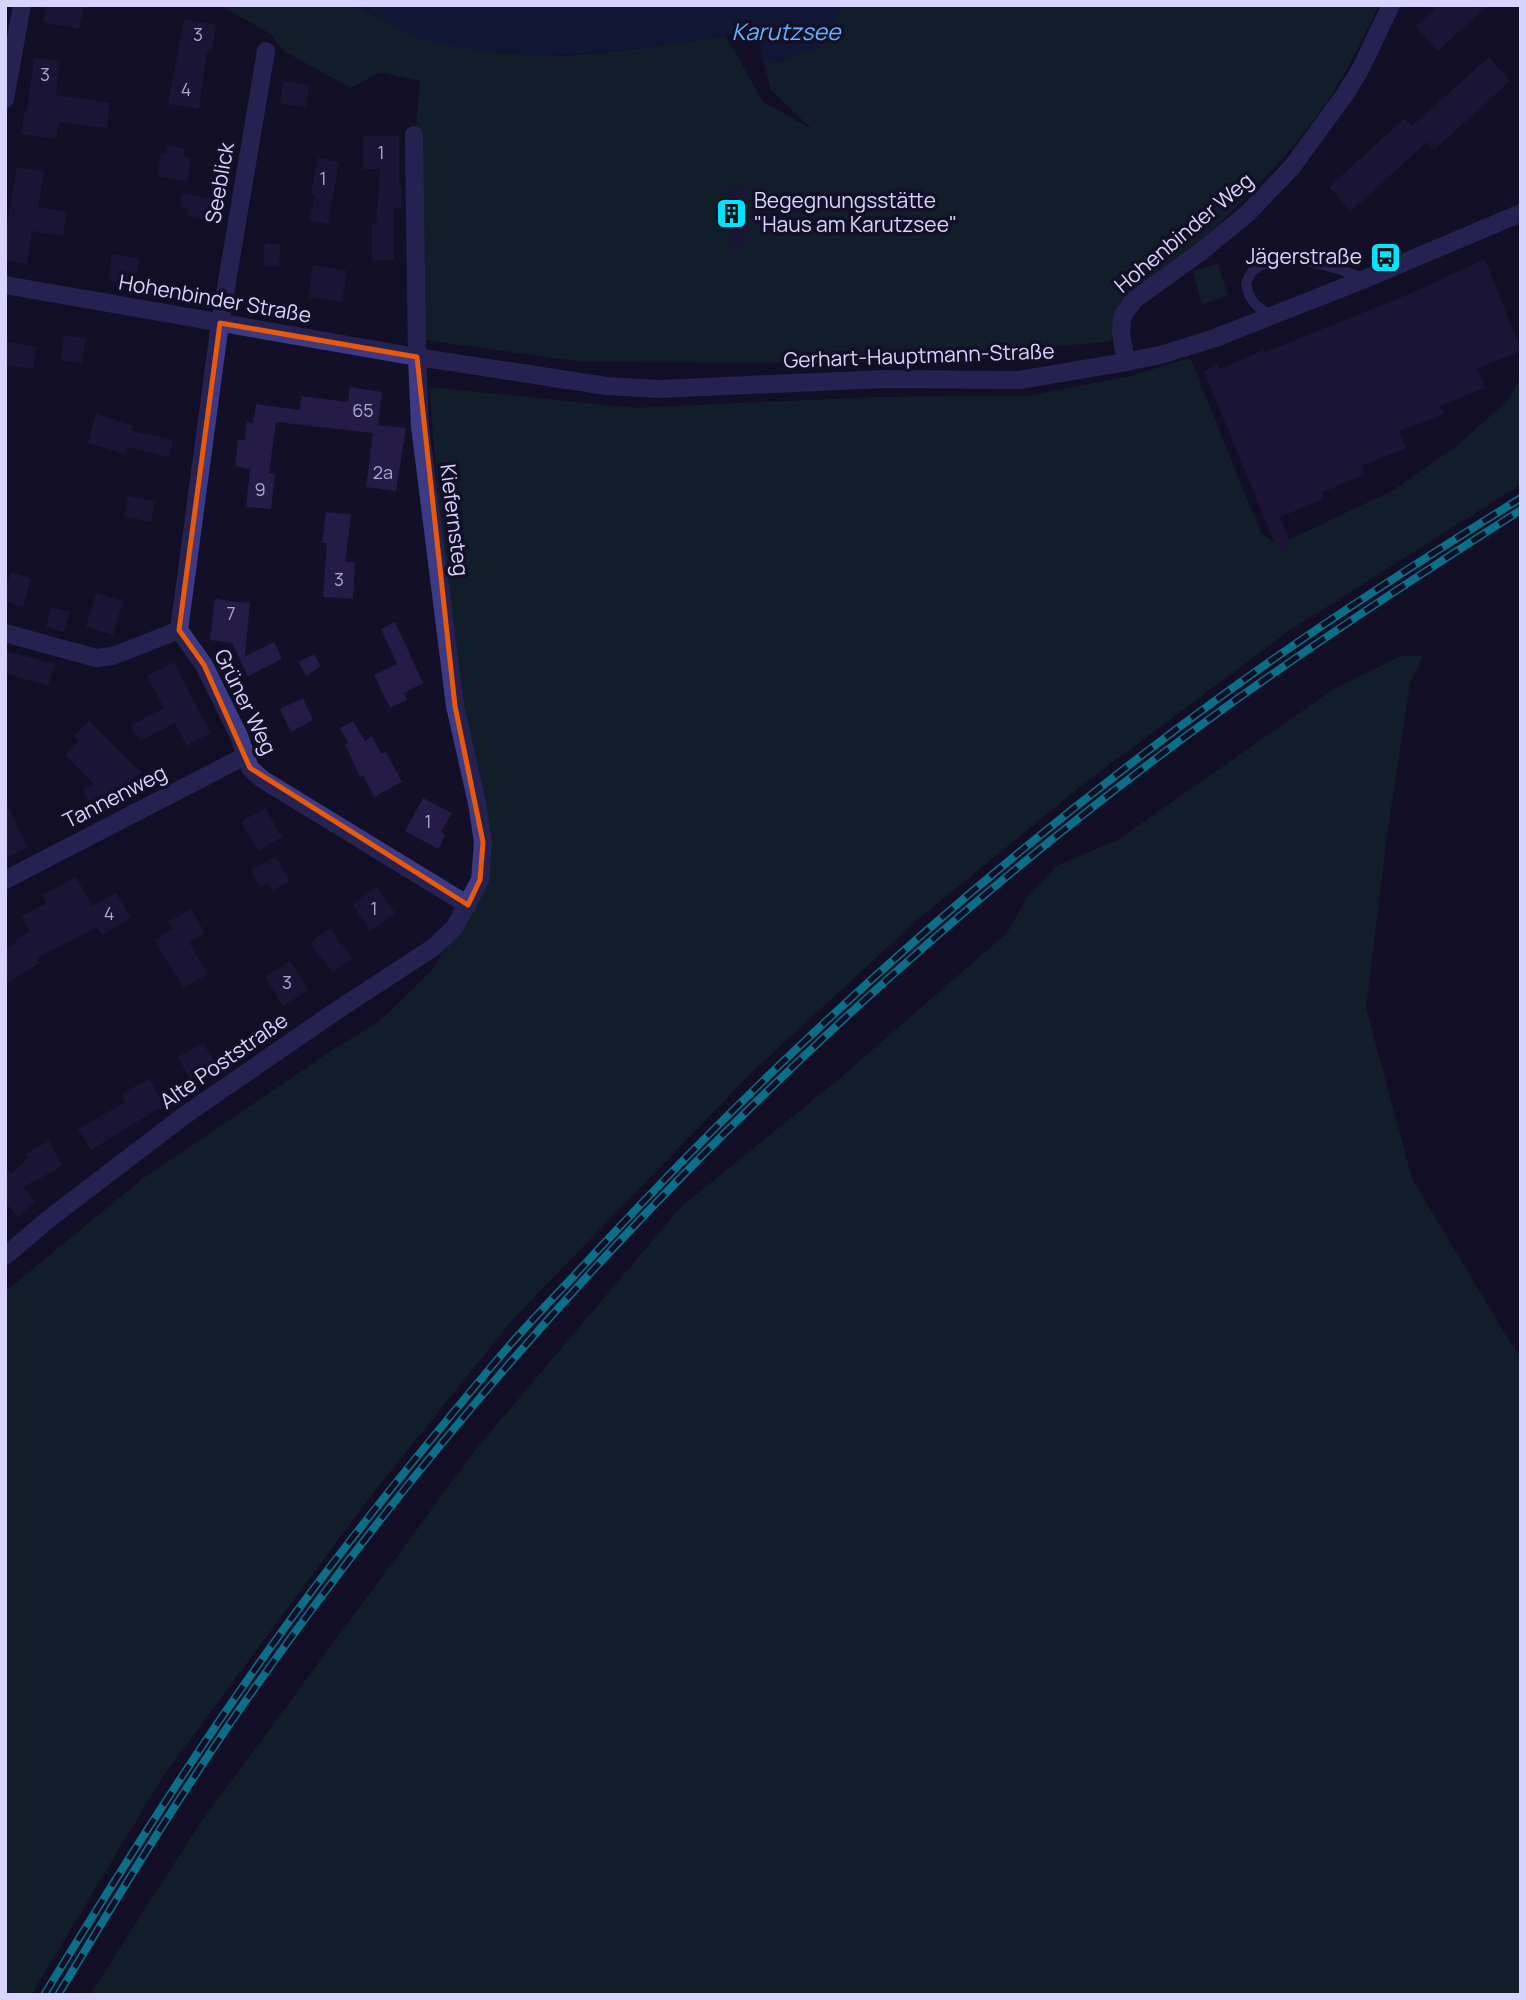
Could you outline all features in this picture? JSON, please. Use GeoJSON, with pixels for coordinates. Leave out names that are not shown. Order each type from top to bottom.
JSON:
{"type":"FeatureCollection","features":[{"type":"Feature","properties":{"kind":"street"},"geometry":{"type":"LineString","coordinates":[[5,99],[22,5]]}},
{"type":"Feature","properties":{"kind":"street","name":"Hohenbinder Weg"},"geometry":{"type":"LineString","coordinates":[[1126,362],[1121,334],[1122,317],[1134,300],[1198,254],[1248,213],[1292,167],[1346,93],[1391,5]]}},
{"type":"Feature","properties":{"kind":"street","name":"Seeblick"},"geometry":{"type":"LineString","coordinates":[[220,323],[266,51]]}},
{"type":"Feature","properties":{"kind":"street","name":"Kiefernsteg"},"geometry":{"type":"LineString","coordinates":[[414,135],[420,426],[455,706],[483,842],[480,880],[468,905]]}},
{"type":"Feature","properties":{"kind":"street","name":"Gerhart-Hauptmann-Straße"},"geometry":{"type":"LineString","coordinates":[[417,357],[579,383],[660,389],[884,379],[1019,380],[1164,354],[1215,338],[1365,279],[1521,212]]}},
{"type":"Feature","properties":{"kind":"street","name":"Hohenbinder Straße"},"geometry":{"type":"LineString","coordinates":[[5,285],[417,357]]}},
{"type":"Feature","properties":{"kind":"street"},"geometry":{"type":"LineString","coordinates":[[5,633],[96,658],[113,656],[179,630],[220,323]]}},
{"type":"Feature","properties":{"kind":"street","name":"Grüner Weg"},"geometry":{"type":"LineString","coordinates":[[179,630],[204,665],[239,736],[250,768],[262,779],[468,905]]}},
{"type":"Feature","properties":{"kind":"street","name":"Tannenweg"},"geometry":{"type":"LineString","coordinates":[[5,880],[246,756]]}},
{"type":"Feature","properties":{"kind":"street","name":"Alte Poststraße"},"geometry":{"type":"LineString","coordinates":[[5,1256],[50,1218],[185,1115],[434,947],[454,929],[468,905]]}},
{"type":"Feature","properties":{"kind":"lane"},"geometry":{"type":"LineString","coordinates":[[1271,316],[1255,307],[1248,298],[1246,282],[1253,270],[1268,261],[1289,259],[1315,263],[1342,269],[1365,279]]}},
{"type":"Feature","properties":{"kind":"highlighted area"},"geometry":{"type":"Polygon","coordinates":[[[220,323],[417,357],[455,706],[483,842],[480,880],[468,905],[250,768],[204,665],[179,630],[220,323]]]}},
{"type":"Feature","properties":{"kind":"green space"},"geometry":{"type":"Polygon","coordinates":[[[219,5],[355,5],[415,37],[499,53],[565,56],[726,36],[763,102],[812,129],[771,90],[763,60],[779,62],[820,47],[831,31],[841,5],[1379,5],[1336,87],[1297,142],[1222,220],[1115,317],[1111,341],[892,363],[584,362],[418,339],[415,178],[420,81],[380,72],[351,88],[282,50],[271,34],[219,5]]]}},
{"type":"Feature","properties":{"kind":"green space"},"geometry":{"type":"Polygon","coordinates":[[[1218,264],[1228,296],[1202,304],[1193,271],[1218,264]]]}},
{"type":"Feature","properties":{"kind":"green space"},"geometry":{"type":"Polygon","coordinates":[[[1190,358],[1261,533],[1278,545],[1392,491],[1457,446],[1507,401],[1521,378],[1521,484],[1290,630],[1087,781],[917,920],[752,1072],[513,1319],[373,1493],[165,1773],[31,1995],[5,1995],[5,1292],[141,1180],[334,1049],[380,1021],[433,969],[469,908],[480,883],[456,711],[429,387],[634,408],[877,397],[1027,396],[1127,377],[1190,358]]]}},
{"type":"Feature","properties":{"kind":"green space"},"geometry":{"type":"Polygon","coordinates":[[[1401,656],[1423,656],[1410,683],[1387,835],[1366,1008],[1412,1179],[1521,1357],[1521,1995],[90,1995],[199,1825],[477,1448],[681,1207],[839,1079],[1007,933],[1028,896],[1058,865],[1116,841],[1334,689],[1401,656]]]}},
{"type":"Feature","properties":{"kind":"water","name":"Karutzsee"},"geometry":{"type":"Polygon","coordinates":[[[357,5],[841,5],[831,31],[820,47],[779,62],[763,60],[759,43],[750,32],[614,51],[546,55],[477,50],[421,39],[357,5]]]}},
{"type":"Feature","properties":{"kind":"building"},"geometry":{"type":"Polygon","coordinates":[[[46,5],[84,5],[79,29],[43,22],[46,5]]]}},
{"type":"Feature","properties":{"kind":"building"},"geometry":{"type":"Polygon","coordinates":[[[1439,5],[1488,5],[1438,51],[1416,26],[1439,5]]]}},
{"type":"Feature","properties":{"kind":"building"},"geometry":{"type":"Polygon","coordinates":[[[184,19],[216,25],[212,51],[207,51],[199,109],[168,104],[184,19]]]}},
{"type":"Feature","properties":{"kind":"building"},"geometry":{"type":"Polygon","coordinates":[[[1489,57],[1510,81],[1434,150],[1427,142],[1351,211],[1329,187],[1405,118],[1412,126],[1489,57]]]}},
{"type":"Feature","properties":{"kind":"building"},"geometry":{"type":"Polygon","coordinates":[[[34,58],[60,61],[56,95],[110,103],[107,128],[59,122],[56,139],[21,134],[34,58]]]}},
{"type":"Feature","properties":{"kind":"building"},"geometry":{"type":"Polygon","coordinates":[[[283,81],[309,85],[306,107],[280,103],[283,81]]]}},
{"type":"Feature","properties":{"kind":"building"},"geometry":{"type":"Polygon","coordinates":[[[363,136],[399,136],[399,187],[402,187],[401,208],[394,208],[394,260],[372,260],[372,224],[376,224],[380,169],[363,169],[363,136]]]}},
{"type":"Feature","properties":{"kind":"building"},"geometry":{"type":"Polygon","coordinates":[[[168,145],[185,149],[183,157],[191,159],[187,182],[157,176],[161,153],[166,154],[168,145]]]}},
{"type":"Feature","properties":{"kind":"building"},"geometry":{"type":"Polygon","coordinates":[[[318,158],[339,162],[328,224],[310,220],[315,195],[311,194],[318,158]]]}},
{"type":"Feature","properties":{"kind":"building"},"geometry":{"type":"Polygon","coordinates":[[[17,167],[44,172],[38,207],[67,212],[63,236],[32,231],[27,264],[5,260],[5,236],[17,167]]]}},
{"type":"Feature","properties":{"kind":"building","name":"Begegnungsstätte \"Haus am Karutzsee\""},"geometry":{"type":"Polygon","coordinates":[[[727,187],[745,187],[748,246],[731,247],[730,222],[716,222],[715,203],[728,203],[727,187]]]}},
{"type":"Feature","properties":{"kind":"building"},"geometry":{"type":"Polygon","coordinates":[[[183,193],[213,199],[209,221],[187,216],[189,209],[180,207],[183,193]]]}},
{"type":"Feature","properties":{"kind":"building"},"geometry":{"type":"Polygon","coordinates":[[[265,243],[281,245],[279,267],[263,266],[265,243]]]}},
{"type":"Feature","properties":{"kind":"building"},"geometry":{"type":"Polygon","coordinates":[[[112,254],[139,259],[135,284],[108,280],[112,254]]]}},
{"type":"Feature","properties":{"kind":"building"},"geometry":{"type":"Polygon","coordinates":[[[1485,259],[1521,351],[1477,369],[1485,388],[1440,406],[1444,414],[1399,431],[1406,448],[1362,466],[1365,474],[1321,493],[1324,499],[1280,517],[1291,546],[1278,551],[1204,371],[1218,365],[1219,369],[1264,350],[1265,352],[1414,292],[1485,259]]]}},
{"type":"Feature","properties":{"kind":"building"},"geometry":{"type":"Polygon","coordinates":[[[313,265],[347,271],[342,302],[308,297],[313,265]]]}},
{"type":"Feature","properties":{"kind":"building"},"geometry":{"type":"Polygon","coordinates":[[[64,335],[86,338],[82,363],[61,360],[64,335]]]}},
{"type":"Feature","properties":{"kind":"building"},"geometry":{"type":"Polygon","coordinates":[[[5,342],[37,347],[33,369],[5,365],[5,342]]]}},
{"type":"Feature","properties":{"kind":"building"},"geometry":{"type":"Polygon","coordinates":[[[350,387],[382,392],[378,425],[406,428],[396,491],[366,487],[373,433],[276,422],[269,473],[275,474],[271,509],[246,507],[250,469],[235,466],[238,440],[245,440],[247,422],[253,423],[256,404],[300,410],[301,396],[348,402],[350,387]]]}},
{"type":"Feature","properties":{"kind":"building"},"geometry":{"type":"Polygon","coordinates":[[[96,414],[133,426],[132,431],[173,440],[169,457],[127,447],[125,454],[88,443],[96,414]]]}},
{"type":"Feature","properties":{"kind":"building"},"geometry":{"type":"Polygon","coordinates":[[[128,496],[155,502],[151,522],[124,516],[128,496]]]}},
{"type":"Feature","properties":{"kind":"building"},"geometry":{"type":"Polygon","coordinates":[[[326,512],[351,514],[345,562],[355,562],[353,599],[323,597],[327,543],[322,543],[326,512]]]}},
{"type":"Feature","properties":{"kind":"building"},"geometry":{"type":"Polygon","coordinates":[[[11,572],[31,578],[23,607],[5,601],[5,581],[8,582],[11,572]]]}},
{"type":"Feature","properties":{"kind":"building"},"geometry":{"type":"Polygon","coordinates":[[[96,593],[123,601],[113,635],[86,627],[96,593]]]}},
{"type":"Feature","properties":{"kind":"building"},"geometry":{"type":"Polygon","coordinates":[[[215,599],[250,603],[245,656],[274,642],[282,659],[248,676],[232,643],[210,640],[215,599]]]}},
{"type":"Feature","properties":{"kind":"building"},"geometry":{"type":"Polygon","coordinates":[[[51,607],[70,612],[64,632],[46,627],[51,607]]]}},
{"type":"Feature","properties":{"kind":"building"},"geometry":{"type":"Polygon","coordinates":[[[395,622],[423,683],[404,693],[407,700],[390,708],[374,675],[397,664],[381,629],[395,622]]]}},
{"type":"Feature","properties":{"kind":"building"},"geometry":{"type":"Polygon","coordinates":[[[5,651],[55,664],[48,686],[5,673],[5,651]]]}},
{"type":"Feature","properties":{"kind":"building"},"geometry":{"type":"Polygon","coordinates":[[[314,654],[321,666],[306,676],[299,662],[314,654]]]}},
{"type":"Feature","properties":{"kind":"building"},"geometry":{"type":"Polygon","coordinates":[[[174,662],[210,733],[187,746],[175,723],[139,741],[131,725],[164,708],[147,676],[174,662]]]}},
{"type":"Feature","properties":{"kind":"building"},"geometry":{"type":"Polygon","coordinates":[[[303,698],[313,720],[291,732],[280,709],[303,698]]]}},
{"type":"Feature","properties":{"kind":"building"},"geometry":{"type":"Polygon","coordinates":[[[89,721],[142,773],[131,779],[136,789],[94,811],[83,790],[94,784],[65,755],[79,741],[74,736],[89,721]]]}},
{"type":"Feature","properties":{"kind":"building"},"geometry":{"type":"Polygon","coordinates":[[[353,721],[365,741],[372,736],[381,754],[386,752],[402,782],[374,797],[363,775],[360,777],[340,728],[353,721]]]}},
{"type":"Feature","properties":{"kind":"building"},"geometry":{"type":"Polygon","coordinates":[[[423,798],[452,813],[441,832],[445,835],[438,849],[405,831],[423,798]]]}},
{"type":"Feature","properties":{"kind":"building"},"geometry":{"type":"Polygon","coordinates":[[[5,800],[28,847],[5,859],[5,800]]]}},
{"type":"Feature","properties":{"kind":"building"},"geometry":{"type":"Polygon","coordinates":[[[265,808],[282,837],[258,851],[241,822],[265,808]]]}},
{"type":"Feature","properties":{"kind":"building"},"geometry":{"type":"Polygon","coordinates":[[[276,856],[290,881],[273,890],[267,883],[260,887],[251,870],[276,856]]]}},
{"type":"Feature","properties":{"kind":"building"},"geometry":{"type":"Polygon","coordinates":[[[76,877],[92,906],[116,893],[131,918],[102,935],[97,927],[37,958],[40,963],[5,984],[5,949],[30,931],[21,916],[47,903],[42,895],[76,877]]]}},
{"type":"Feature","properties":{"kind":"building"},"geometry":{"type":"Polygon","coordinates":[[[377,887],[395,913],[370,931],[352,904],[377,887]]]}},
{"type":"Feature","properties":{"kind":"building"},"geometry":{"type":"Polygon","coordinates":[[[191,909],[205,933],[189,942],[208,974],[184,988],[154,940],[173,929],[168,922],[191,909]]]}},
{"type":"Feature","properties":{"kind":"building"},"geometry":{"type":"Polygon","coordinates":[[[330,928],[352,958],[332,973],[310,943],[330,928]]]}},
{"type":"Feature","properties":{"kind":"building"},"geometry":{"type":"Polygon","coordinates":[[[290,961],[308,990],[283,1006],[265,977],[290,961]]]}},
{"type":"Feature","properties":{"kind":"building"},"geometry":{"type":"Polygon","coordinates":[[[203,1043],[216,1064],[190,1079],[178,1057],[203,1043]]]}},
{"type":"Feature","properties":{"kind":"building"},"geometry":{"type":"Polygon","coordinates":[[[149,1079],[164,1105],[91,1150],[78,1129],[126,1102],[121,1094],[149,1079]]]}},
{"type":"Feature","properties":{"kind":"building"},"geometry":{"type":"Polygon","coordinates":[[[49,1141],[62,1165],[23,1187],[35,1201],[18,1217],[5,1202],[5,1167],[11,1174],[28,1158],[25,1154],[49,1141]]]}},
{"type":"Feature","properties":{"kind":"railway"},"geometry":{"type":"LineString","coordinates":[[44,1995],[199,1751],[282,1631],[343,1550],[503,1353],[670,1174],[820,1027],[898,956],[1059,820],[1263,666],[1372,592],[1521,498]]}},
{"type":"Feature","properties":{"kind":"railway"},"geometry":{"type":"LineString","coordinates":[[58,1995],[210,1753],[264,1675],[366,1538],[474,1405],[588,1275],[708,1150],[832,1030],[961,915],[1094,806],[1266,679],[1521,510]]}},
{"type":"Feature","properties":{"kind":"place","name":"Begegnungsstätte \"Haus am Karutzsee\""},"geometry":{"type":"Point","coordinates":[731,213]}},
{"type":"Feature","properties":{"kind":"place","name":"Jägerstraße"},"geometry":{"type":"Point","coordinates":[1385,257]}}]}
